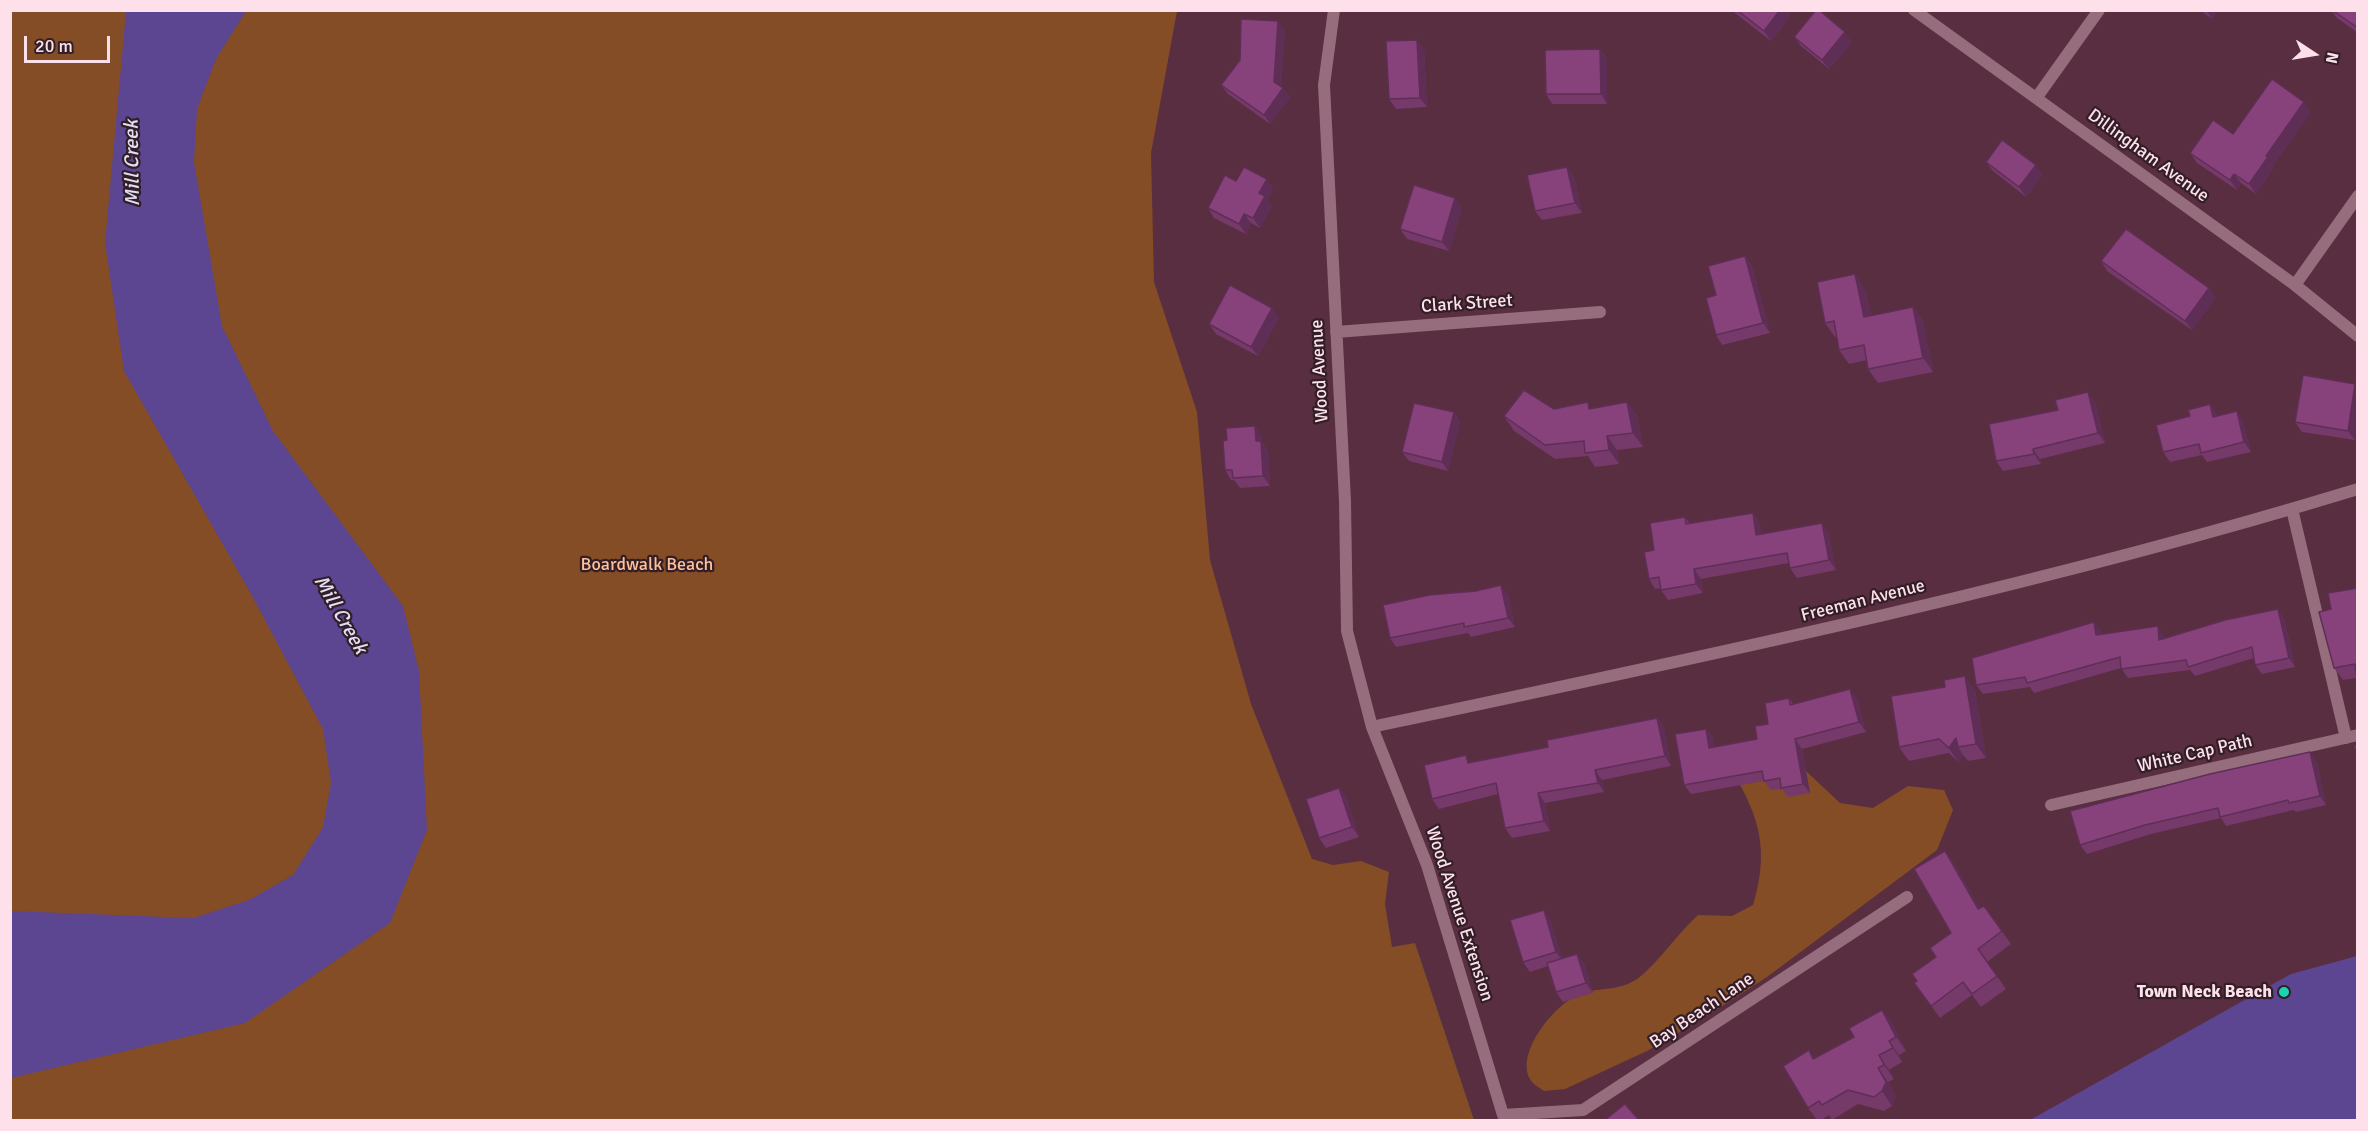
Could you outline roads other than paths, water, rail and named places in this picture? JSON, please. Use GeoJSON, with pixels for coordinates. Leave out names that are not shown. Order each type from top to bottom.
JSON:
{"type":"FeatureCollection","features":[{"type":"Feature","properties":{"kind":"street","name":"Wood Avenue"},"geometry":{"type":"LineString","coordinates":[[1334,10],[1324,85],[1345,501],[1347,631],[1372,727]]}},
{"type":"Feature","properties":{"kind":"street","name":"Dillingham Avenue"},"geometry":{"type":"LineString","coordinates":[[1914,10],[2295,285],[2358,336]]}},
{"type":"Feature","properties":{"kind":"street"},"geometry":{"type":"LineString","coordinates":[[2037,97],[2099,10]]}},
{"type":"Feature","properties":{"kind":"street"},"geometry":{"type":"LineString","coordinates":[[2295,285],[2358,196]]}},
{"type":"Feature","properties":{"kind":"street","name":"Clark Street"},"geometry":{"type":"LineString","coordinates":[[1336,332],[1600,312]]}},
{"type":"Feature","properties":{"kind":"street","name":"Freeman Avenue"},"geometry":{"type":"LineString","coordinates":[[1372,727],[1816,633],[2292,509],[2358,489]]}},
{"type":"Feature","properties":{"kind":"street","name":"White Cap Path"},"geometry":{"type":"LineString","coordinates":[[2051,805],[2352,736],[2292,509]]}},
{"type":"Feature","properties":{"kind":"street","name":"Wood Avenue Extension"},"geometry":{"type":"LineString","coordinates":[[1372,727],[1426,865],[1503,1115]]}},
{"type":"Feature","properties":{"kind":"street","name":"Bay Beach Lane"},"geometry":{"type":"LineString","coordinates":[[1503,1115],[1583,1110],[1907,897]]}},
{"type":"Feature","properties":{"kind":"water","name":"Mill Creek"},"geometry":{"type":"Polygon","coordinates":[[[126,11],[246,11],[216,59],[197,109],[194,162],[222,326],[273,431],[403,606],[419,671],[427,830],[390,923],[245,1023],[11,1078],[11,911],[193,918],[249,900],[293,875],[323,827],[331,783],[323,729],[250,592],[124,371],[105,243],[126,11]]]}},
{"type":"Feature","properties":{"kind":"water","name":"Town Neck Beach"},"geometry":{"type":"Polygon","coordinates":[[[2357,956],[2357,1120],[2030,1120],[2291,974],[2357,956]]]}},
{"type":"Feature","properties":{"kind":"place","name":"Town Neck Beach"},"geometry":{"type":"Point","coordinates":[2284,992]}},
{"type":"Feature","properties":{"kind":"park label","name":"Boardwalk Beach"},"geometry":{"type":"Point","coordinates":[647,565]}}]}
